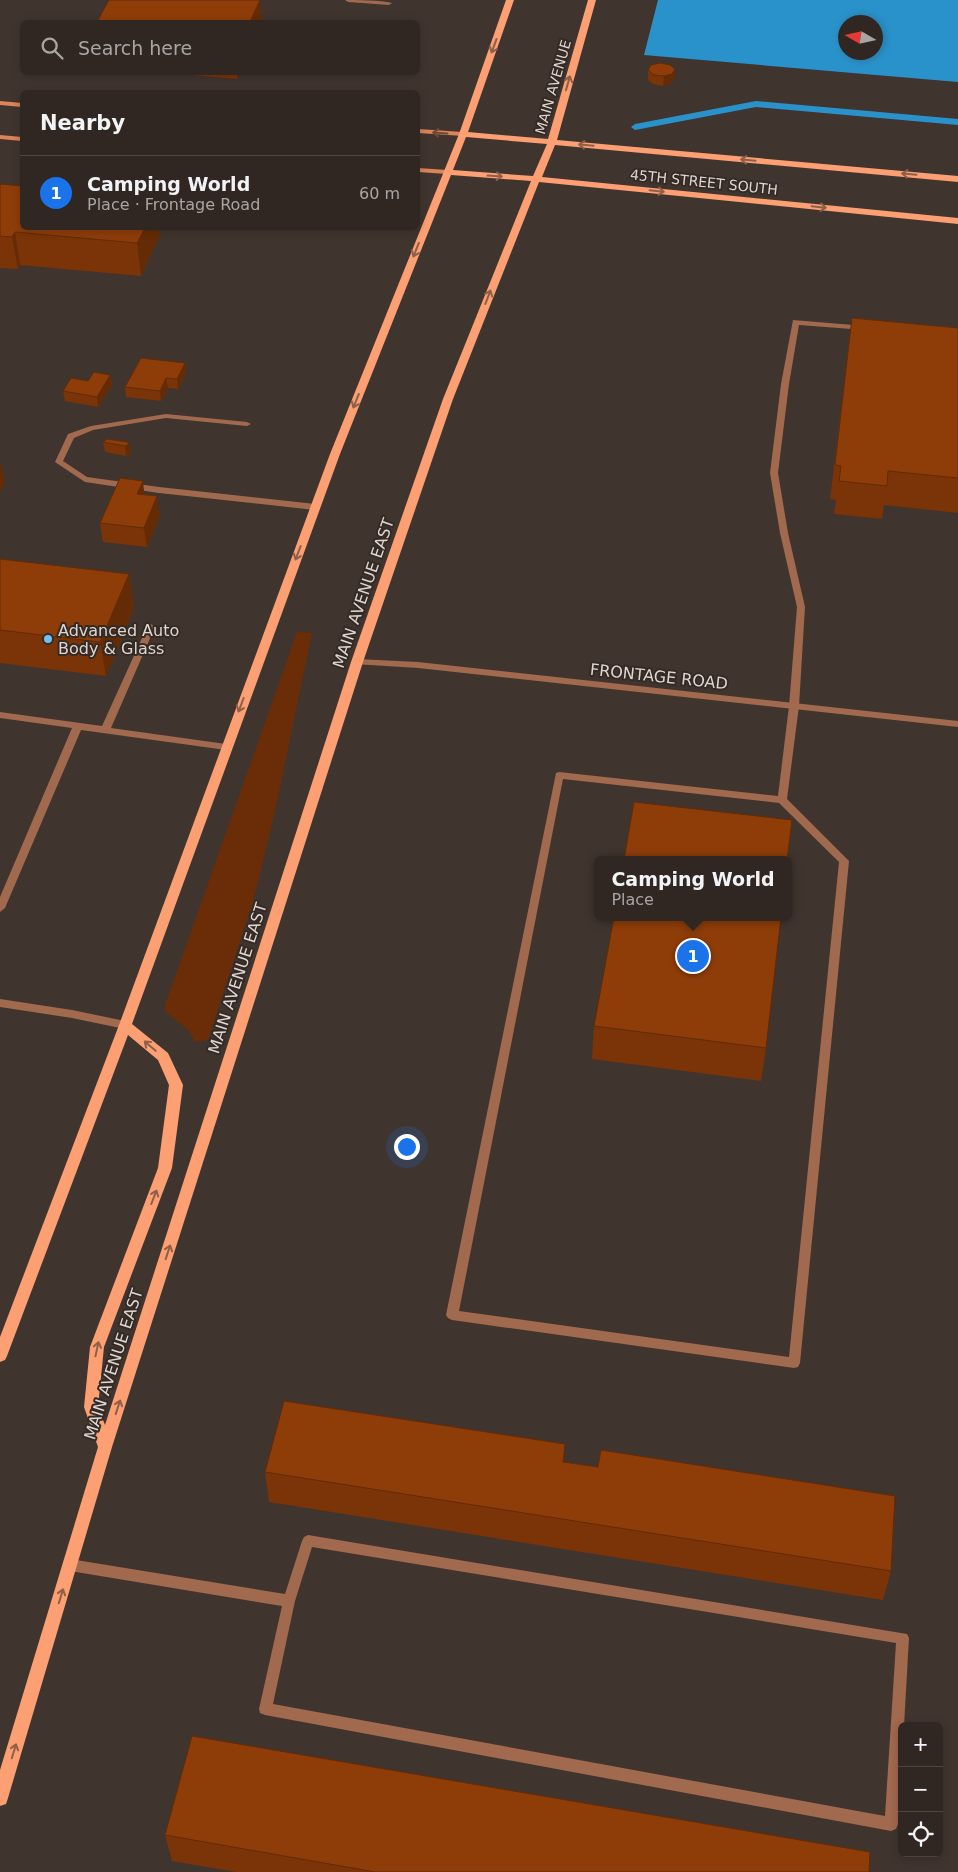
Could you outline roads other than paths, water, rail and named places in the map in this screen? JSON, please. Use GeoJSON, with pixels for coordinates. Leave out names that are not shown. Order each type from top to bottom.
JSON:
{"type":"FeatureCollection","features":[{"type":"Feature","properties":{"kind":"main road"},"geometry":{"type":"LineString","coordinates":[[0,1356],[125,1025],[315,508],[463,134],[510,0]]}},
{"type":"Feature","properties":{"kind":"main road","name":"MAIN AVENUE"},"geometry":{"type":"LineString","coordinates":[[536,179],[552,142],[592,0]]}},
{"type":"Feature","properties":{"kind":"main road"},"geometry":{"type":"LineString","coordinates":[[0,103],[20,104]]}},
{"type":"Feature","properties":{"kind":"main road"},"geometry":{"type":"LineString","coordinates":[[420,131],[463,134]]}},
{"type":"Feature","properties":{"kind":"main road","name":"45TH STREET SOUTH"},"geometry":{"type":"LineString","coordinates":[[463,134],[958,179]]}},
{"type":"Feature","properties":{"kind":"main road"},"geometry":{"type":"LineString","coordinates":[[0,137],[20,139]]}},
{"type":"Feature","properties":{"kind":"main road"},"geometry":{"type":"LineString","coordinates":[[420,170],[447,172]]}},
{"type":"Feature","properties":{"kind":"main road","name":"45TH STREET SOUTH"},"geometry":{"type":"LineString","coordinates":[[447,172],[958,220]]}},
{"type":"Feature","properties":{"kind":"main road","name":"MAIN AVENUE EAST"},"geometry":{"type":"LineString","coordinates":[[0,1798],[105,1447],[357,662],[448,399],[536,179]]}},
{"type":"Feature","properties":{"kind":"main road"},"geometry":{"type":"LineString","coordinates":[[105,1447],[91,1407],[97,1347],[165,1168],[176,1085],[163,1057],[125,1025]]}},
{"type":"Feature","properties":{"kind":"street"},"geometry":{"type":"LineString","coordinates":[[348,0],[389,3]]}},
{"type":"Feature","properties":{"kind":"street"},"geometry":{"type":"LineString","coordinates":[[782,800],[794,706],[801,607],[784,533],[774,473],[785,384],[796,322],[872,328]]}},
{"type":"Feature","properties":{"kind":"street"},"geometry":{"type":"LineString","coordinates":[[247,424],[166,416],[91,428],[72,436],[59,462],[85,479],[159,490],[315,508]]}},
{"type":"Feature","properties":{"kind":"street"},"geometry":{"type":"LineString","coordinates":[[105,730],[151,627]]}},
{"type":"Feature","properties":{"kind":"street","name":"FRONTAGE ROAD"},"geometry":{"type":"LineString","coordinates":[[357,662],[418,665],[958,724]]}},
{"type":"Feature","properties":{"kind":"street"},"geometry":{"type":"LineString","coordinates":[[0,715],[226,747]]}},
{"type":"Feature","properties":{"kind":"street"},"geometry":{"type":"LineString","coordinates":[[0,908],[78,726]]}},
{"type":"Feature","properties":{"kind":"street"},"geometry":{"type":"LineString","coordinates":[[559,775],[782,800],[844,860],[794,1363],[452,1315],[559,775]]}},
{"type":"Feature","properties":{"kind":"street"},"geometry":{"type":"LineString","coordinates":[[0,1003],[72,1014],[125,1025]]}},
{"type":"Feature","properties":{"kind":"street"},"geometry":{"type":"LineString","coordinates":[[308,1540],[903,1638],[891,1824],[265,1709],[289,1601],[308,1540]]}},
{"type":"Feature","properties":{"kind":"street"},"geometry":{"type":"LineString","coordinates":[[70,1565],[289,1601]]}},
{"type":"Feature","properties":{"kind":"water"},"geometry":{"type":"Polygon","coordinates":[[[658,0],[958,0],[958,82],[644,55],[658,0]]]}},
{"type":"Feature","properties":{"kind":"waterway"},"geometry":{"type":"LineString","coordinates":[[635,127],[756,104],[958,122]]}},
{"type":"Feature","properties":{"kind":"place","name":"Advanced Auto Body & Glass"},"geometry":{"type":"Point","coordinates":[48,639]}},
{"type":"Feature","properties":{"kind":"place","name":"Camping World"},"geometry":{"type":"Point","coordinates":[693,956]}}]}
